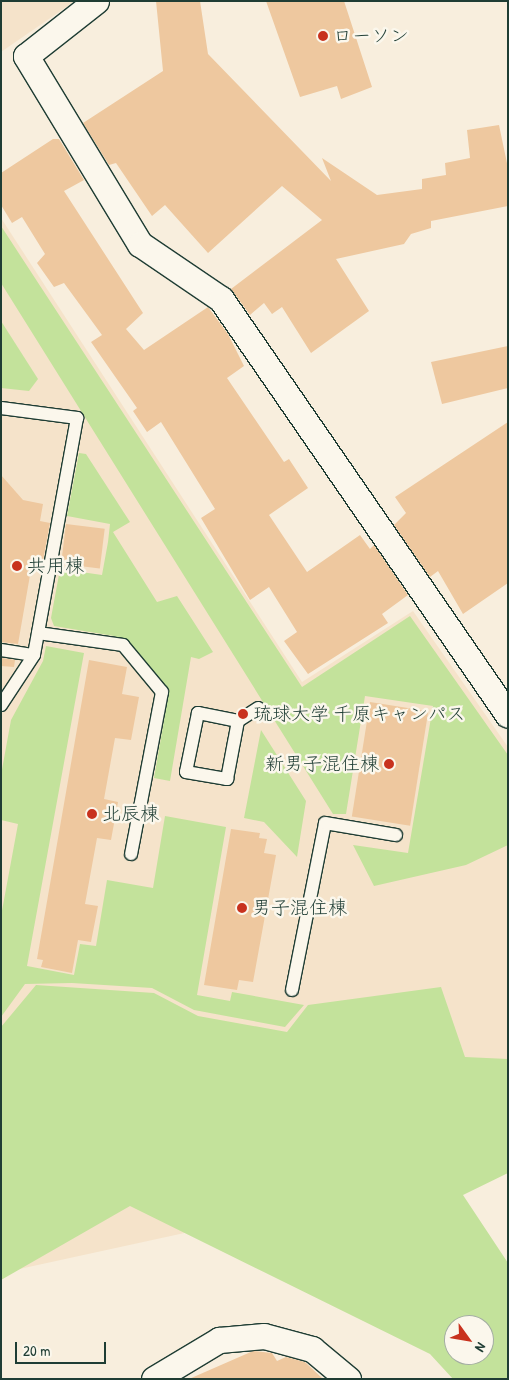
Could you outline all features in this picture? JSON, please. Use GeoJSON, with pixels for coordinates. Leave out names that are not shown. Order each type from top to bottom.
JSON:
{"type":"FeatureCollection","features":[{"type":"Feature","properties":{"kind":"street"},"geometry":{"type":"LineString","coordinates":[[96,1],[26,56],[140,244],[221,299],[508,715]]}},
{"type":"Feature","properties":{"kind":"street"},"geometry":{"type":"LineString","coordinates":[[154,1379],[219,1340],[264,1336],[312,1349],[348,1379]]}},
{"type":"Feature","properties":{"kind":"lane"},"geometry":{"type":"LineString","coordinates":[[1,408],[77,418],[34,655],[1,706]]}},
{"type":"Feature","properties":{"kind":"lane"},"geometry":{"type":"LineString","coordinates":[[38,633],[123,645],[162,692],[131,854]]}},
{"type":"Feature","properties":{"kind":"lane"},"geometry":{"type":"LineString","coordinates":[[1,650],[34,655]]}},
{"type":"Feature","properties":{"kind":"lane"},"geometry":{"type":"LineString","coordinates":[[238,721],[227,779],[186,772],[198,713],[238,721],[258,708]]}},
{"type":"Feature","properties":{"kind":"lane"},"geometry":{"type":"LineString","coordinates":[[292,990],[325,823],[396,835]]}},
{"type":"Feature","properties":{"kind":"shaded area"},"geometry":{"type":"Polygon","coordinates":[[[1,1],[75,1],[1,52],[1,1]]]}},
{"type":"Feature","properties":{"kind":"shaded area","name":"琉球大学 千原キャンパス"},"geometry":{"type":"Polygon","coordinates":[[[1,218],[302,682],[413,611],[508,747],[508,1092],[212,1227],[1,1273],[1,218]]]}},
{"type":"Feature","properties":{"kind":"green space"},"geometry":{"type":"Polygon","coordinates":[[[1,226],[302,687],[410,616],[508,755],[508,845],[466,865],[374,886],[353,845],[408,853],[433,706],[365,696],[346,814],[333,814],[1,283],[1,226]]]}},
{"type":"Feature","properties":{"kind":"green space"},"geometry":{"type":"Polygon","coordinates":[[[1,321],[38,379],[29,391],[1,388],[1,321]]]}},
{"type":"Feature","properties":{"kind":"green space"},"geometry":{"type":"Polygon","coordinates":[[[79,453],[86,454],[130,522],[113,532],[157,602],[177,596],[213,652],[199,659],[191,657],[170,781],[154,778],[169,692],[131,644],[114,636],[54,626],[51,618],[60,569],[102,575],[108,542],[110,524],[67,516],[79,453]]]}},
{"type":"Feature","properties":{"kind":"green space"},"geometry":{"type":"Polygon","coordinates":[[[46,646],[84,653],[27,966],[74,975],[80,944],[96,946],[107,880],[153,888],[165,816],[226,827],[197,995],[230,1001],[232,992],[304,1005],[285,1027],[194,1010],[152,988],[72,983],[25,984],[1,1017],[1,916],[18,824],[1,820],[1,775],[11,720],[43,661],[46,646]]]}},
{"type":"Feature","properties":{"kind":"green space"},"geometry":{"type":"Polygon","coordinates":[[[261,730],[306,801],[297,857],[264,822],[244,818],[261,730]]]}},
{"type":"Feature","properties":{"kind":"green space"},"geometry":{"type":"Polygon","coordinates":[[[36,985],[154,993],[198,1016],[287,1032],[308,1005],[441,987],[465,1057],[508,1059],[508,1173],[463,1195],[508,1263],[508,1379],[453,1379],[430,1354],[130,1206],[1,1280],[1,1027],[36,985]]]}},
{"type":"Feature","properties":{"kind":"building"},"geometry":{"type":"Polygon","coordinates":[[[156,1],[200,1],[208,54],[331,181],[322,158],[377,195],[422,189],[422,179],[446,175],[445,163],[470,158],[467,130],[499,125],[508,168],[508,206],[431,221],[431,228],[411,234],[404,244],[336,259],[369,311],[311,353],[282,307],[272,314],[264,303],[250,315],[231,289],[322,220],[282,186],[208,253],[165,205],[152,216],[116,163],[109,165],[83,123],[163,71],[156,1]]]}},
{"type":"Feature","properties":{"kind":"building"},"geometry":{"type":"Polygon","coordinates":[[[266,1],[344,1],[372,87],[341,99],[337,86],[300,97],[266,1]]]}},
{"type":"Feature","properties":{"kind":"building"},"geometry":{"type":"Polygon","coordinates":[[[53,139],[59,139],[84,180],[64,191],[143,313],[126,329],[144,350],[208,307],[228,334],[244,366],[227,378],[284,462],[289,459],[308,488],[269,515],[307,572],[360,535],[370,549],[374,545],[408,595],[382,614],[388,623],[308,674],[284,641],[297,632],[269,587],[250,600],[201,518],[215,509],[161,422],[147,432],[133,411],[137,408],[91,342],[102,335],[64,283],[54,287],[37,263],[45,254],[22,217],[12,223],[1,205],[1,173],[53,139]]]}},
{"type":"Feature","properties":{"kind":"building"},"geometry":{"type":"Polygon","coordinates":[[[508,346],[508,388],[442,404],[431,362],[508,346]]]}},
{"type":"Feature","properties":{"kind":"building"},"geometry":{"type":"Polygon","coordinates":[[[508,422],[508,583],[463,614],[438,571],[430,577],[394,525],[406,513],[395,497],[508,422]]]}},
{"type":"Feature","properties":{"kind":"building","name":"共用棟"},"geometry":{"type":"Polygon","coordinates":[[[1,475],[23,500],[43,504],[40,521],[50,523],[43,560],[33,558],[18,644],[1,642],[1,475]]]}},
{"type":"Feature","properties":{"kind":"building"},"geometry":{"type":"Polygon","coordinates":[[[66,524],[105,529],[100,568],[61,564],[66,524]]]}},
{"type":"Feature","properties":{"kind":"building"},"geometry":{"type":"Polygon","coordinates":[[[1,658],[15,660],[14,667],[1,666],[1,658]]]}},
{"type":"Feature","properties":{"kind":"building","name":"北辰棟"},"geometry":{"type":"Polygon","coordinates":[[[89,660],[127,667],[122,694],[139,697],[131,740],[115,738],[104,799],[118,802],[111,840],[97,838],[85,904],[98,906],[91,942],[78,940],[72,973],[41,967],[43,960],[37,959],[89,660]]]}},
{"type":"Feature","properties":{"kind":"building","name":"新男子混住棟"},"geometry":{"type":"Polygon","coordinates":[[[370,702],[428,711],[410,826],[352,817],[370,702]]]}},
{"type":"Feature","properties":{"kind":"building","name":"男子混住棟"},"geometry":{"type":"Polygon","coordinates":[[[231,829],[260,833],[259,838],[267,839],[264,853],[276,855],[253,982],[239,980],[237,990],[204,985],[231,829]]]}},
{"type":"Feature","properties":{"kind":"building"},"geometry":{"type":"Polygon","coordinates":[[[253,1351],[272,1353],[277,1361],[286,1357],[305,1362],[323,1379],[189,1379],[253,1351]]]}},
{"type":"Feature","properties":{"kind":"place","name":"ローソン"},"geometry":{"type":"Point","coordinates":[323,36]}},
{"type":"Feature","properties":{"kind":"place","name":"共用棟"},"geometry":{"type":"Point","coordinates":[17,566]}},
{"type":"Feature","properties":{"kind":"place","name":"琉球大学 千原キャンパス"},"geometry":{"type":"Point","coordinates":[243,714]}},
{"type":"Feature","properties":{"kind":"place","name":"新男子混住棟"},"geometry":{"type":"Point","coordinates":[389,764]}},
{"type":"Feature","properties":{"kind":"place","name":"北辰棟"},"geometry":{"type":"Point","coordinates":[92,814]}},
{"type":"Feature","properties":{"kind":"place","name":"男子混住棟"},"geometry":{"type":"Point","coordinates":[242,908]}}]}
